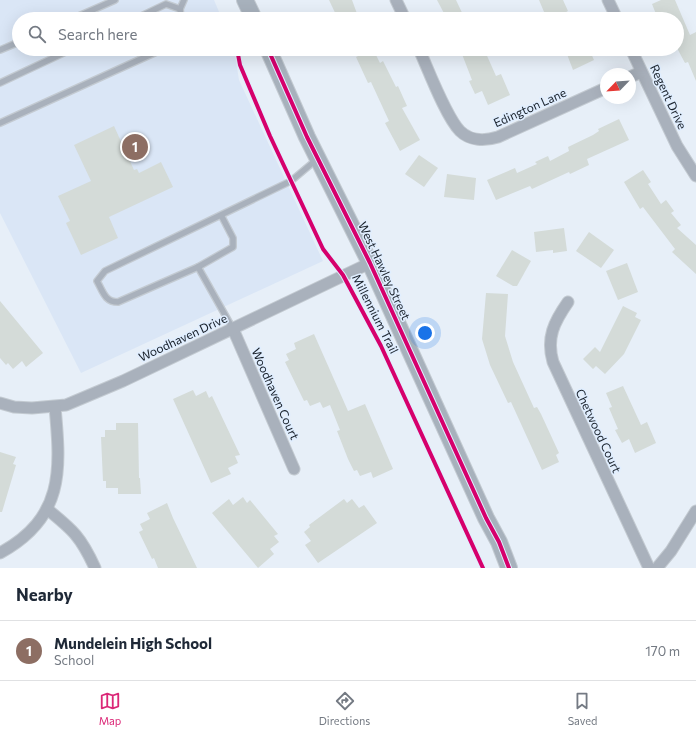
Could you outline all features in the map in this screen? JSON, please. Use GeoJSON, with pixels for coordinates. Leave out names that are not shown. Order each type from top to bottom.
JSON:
{"type":"FeatureCollection","features":[{"type":"Feature","properties":{"kind":"street"},"geometry":{"type":"LineString","coordinates":[[245,0],[251,12]]}},
{"type":"Feature","properties":{"kind":"street"},"geometry":{"type":"LineString","coordinates":[[396,0],[402,12]]}},
{"type":"Feature","properties":{"kind":"street"},"geometry":{"type":"LineString","coordinates":[[608,0],[614,12]]}},
{"type":"Feature","properties":{"kind":"street","name":"West Hawley Street"},"geometry":{"type":"LineString","coordinates":[[271,56],[318,159],[370,263],[509,568]]}},
{"type":"Feature","properties":{"kind":"street","name":"Edington Lane"},"geometry":{"type":"LineString","coordinates":[[422,56],[449,114],[460,132],[476,139],[489,140],[498,137],[600,91]]}},
{"type":"Feature","properties":{"kind":"street","name":"Regent Drive"},"geometry":{"type":"LineString","coordinates":[[634,56],[677,146],[696,176]]}},
{"type":"Feature","properties":{"kind":"street"},"geometry":{"type":"LineString","coordinates":[[636,74],[641,72]]}},
{"type":"Feature","properties":{"kind":"street","name":"Woodhaven Drive"},"geometry":{"type":"LineString","coordinates":[[0,402],[14,407],[56,407],[66,405],[123,381],[370,263]]}},
{"type":"Feature","properties":{"kind":"street","name":"Chetwood Court"},"geometry":{"type":"LineString","coordinates":[[568,302],[558,316],[551,332],[550,350],[553,362],[648,568]]}},
{"type":"Feature","properties":{"kind":"street","name":"Woodhaven Court"},"geometry":{"type":"LineString","coordinates":[[233,329],[294,469]]}},
{"type":"Feature","properties":{"kind":"street"},"geometry":{"type":"LineString","coordinates":[[0,554],[12,547],[37,525],[54,494],[59,469],[56,407]]}},
{"type":"Feature","properties":{"kind":"street"},"geometry":{"type":"LineString","coordinates":[[47,509],[72,529],[85,546],[95,568]]}},
{"type":"Feature","properties":{"kind":"street"},"geometry":{"type":"LineString","coordinates":[[657,568],[671,551],[696,511]]}},
{"type":"Feature","properties":{"kind":"lane"},"geometry":{"type":"LineString","coordinates":[[88,12],[115,0]]}},
{"type":"Feature","properties":{"kind":"lane"},"geometry":{"type":"LineString","coordinates":[[180,12],[184,0]]}},
{"type":"Feature","properties":{"kind":"lane"},"geometry":{"type":"LineString","coordinates":[[149,12],[166,4],[180,9]]}},
{"type":"Feature","properties":{"kind":"lane"},"geometry":{"type":"LineString","coordinates":[[0,50],[12,45]]}},
{"type":"Feature","properties":{"kind":"lane"},"geometry":{"type":"LineString","coordinates":[[0,83],[57,56]]}},
{"type":"Feature","properties":{"kind":"lane"},"geometry":{"type":"LineString","coordinates":[[0,123],[148,56]]}},
{"type":"Feature","properties":{"kind":"lane"},"geometry":{"type":"LineString","coordinates":[[221,215],[233,238],[233,247],[198,267],[118,302],[112,302],[106,299],[97,281],[105,271],[291,181],[318,159]]}},
{"type":"Feature","properties":{"kind":"lane"},"geometry":{"type":"LineString","coordinates":[[198,267],[233,329]]}},
{"type":"Feature","properties":{"kind":"shaded area"},"geometry":{"type":"Polygon","coordinates":[[[0,0],[214,0],[219,12],[12,12],[12,56],[235,56],[239,80],[323,261],[81,373],[0,213],[0,0]]]}},
{"type":"Feature","properties":{"kind":"building"},"geometry":{"type":"Polygon","coordinates":[[[329,0],[352,0],[356,12],[335,12],[329,0]]]}},
{"type":"Feature","properties":{"kind":"building"},"geometry":{"type":"Polygon","coordinates":[[[437,0],[456,0],[462,12],[443,12],[437,0]]]}},
{"type":"Feature","properties":{"kind":"building"},"geometry":{"type":"Polygon","coordinates":[[[539,0],[563,0],[568,11],[566,12],[544,12],[539,0]]]}},
{"type":"Feature","properties":{"kind":"building"},"geometry":{"type":"Polygon","coordinates":[[[661,0],[675,0],[680,12],[655,12],[652,4],[661,0]]]}},
{"type":"Feature","properties":{"kind":"building"},"geometry":{"type":"Polygon","coordinates":[[[684,21],[690,35],[696,32],[696,81],[688,62],[685,63],[681,56],[684,56],[684,21]]]}},
{"type":"Feature","properties":{"kind":"building"},"geometry":{"type":"Polygon","coordinates":[[[376,56],[380,63],[383,61],[396,87],[398,86],[407,106],[402,108],[420,140],[400,151],[385,123],[389,121],[371,82],[368,83],[356,57],[376,56]]]}},
{"type":"Feature","properties":{"kind":"building"},"geometry":{"type":"Polygon","coordinates":[[[463,56],[487,56],[496,76],[501,74],[510,95],[488,105],[482,91],[475,94],[469,81],[472,80],[463,56]]]}},
{"type":"Feature","properties":{"kind":"building"},"geometry":{"type":"Polygon","coordinates":[[[568,56],[592,56],[594,60],[573,70],[568,56]]]}},
{"type":"Feature","properties":{"kind":"building"},"geometry":{"type":"Polygon","coordinates":[[[619,119],[629,140],[587,159],[589,165],[570,174],[569,172],[532,189],[530,186],[496,200],[487,180],[515,168],[517,173],[537,164],[535,162],[548,156],[550,161],[569,151],[568,147],[593,135],[599,131],[598,129],[619,119]]]}},
{"type":"Feature","properties":{"kind":"building"},"geometry":{"type":"Polygon","coordinates":[[[114,126],[134,170],[137,169],[139,173],[161,162],[173,187],[109,217],[118,238],[81,255],[66,223],[70,221],[58,196],[91,181],[74,145],[114,126]]]}},
{"type":"Feature","properties":{"kind":"building"},"geometry":{"type":"Polygon","coordinates":[[[419,155],[438,168],[424,187],[405,174],[419,155]]]}},
{"type":"Feature","properties":{"kind":"building"},"geometry":{"type":"Polygon","coordinates":[[[643,170],[651,182],[648,184],[661,204],[666,200],[674,211],[671,213],[681,225],[677,228],[696,245],[696,274],[672,252],[675,249],[643,207],[640,209],[624,182],[643,170]]]}},
{"type":"Feature","properties":{"kind":"building"},"geometry":{"type":"Polygon","coordinates":[[[447,174],[476,178],[474,200],[444,197],[447,174]]]}},
{"type":"Feature","properties":{"kind":"building"},"geometry":{"type":"Polygon","coordinates":[[[564,228],[567,251],[553,253],[553,250],[536,252],[534,232],[564,228]]]}},
{"type":"Feature","properties":{"kind":"building"},"geometry":{"type":"Polygon","coordinates":[[[589,232],[614,250],[601,268],[576,251],[589,232]]]}},
{"type":"Feature","properties":{"kind":"building"},"geometry":{"type":"Polygon","coordinates":[[[512,250],[531,261],[517,286],[513,286],[496,276],[512,250]]]}},
{"type":"Feature","properties":{"kind":"building"},"geometry":{"type":"Polygon","coordinates":[[[627,263],[638,292],[618,300],[606,271],[627,263]]]}},
{"type":"Feature","properties":{"kind":"building"},"geometry":{"type":"Polygon","coordinates":[[[486,293],[508,294],[505,336],[513,362],[534,408],[537,407],[541,414],[559,453],[556,455],[559,462],[542,470],[511,402],[508,403],[490,365],[482,339],[486,293]]]}},
{"type":"Feature","properties":{"kind":"building"},"geometry":{"type":"Polygon","coordinates":[[[0,301],[43,353],[26,367],[22,361],[13,369],[8,363],[6,365],[0,358],[0,301]]]}},
{"type":"Feature","properties":{"kind":"building"},"geometry":{"type":"Polygon","coordinates":[[[623,306],[637,313],[635,317],[641,320],[624,354],[605,374],[596,366],[593,369],[583,359],[595,347],[600,352],[623,306]]]}},
{"type":"Feature","properties":{"kind":"building"},"geometry":{"type":"Polygon","coordinates":[[[314,334],[348,411],[365,404],[393,469],[373,478],[371,472],[360,476],[357,470],[354,471],[348,459],[337,431],[340,430],[330,405],[323,408],[320,402],[310,406],[307,400],[304,401],[285,362],[289,360],[286,354],[296,349],[294,343],[314,334]]]}},
{"type":"Feature","properties":{"kind":"building"},"geometry":{"type":"Polygon","coordinates":[[[623,386],[641,425],[647,422],[656,443],[635,453],[629,439],[622,443],[615,430],[618,429],[609,408],[612,407],[606,393],[623,386]]]}},
{"type":"Feature","properties":{"kind":"building"},"geometry":{"type":"Polygon","coordinates":[[[193,390],[196,396],[206,391],[209,398],[212,396],[240,455],[235,456],[238,463],[228,468],[231,474],[211,483],[173,399],[193,390]]]}},
{"type":"Feature","properties":{"kind":"building"},"geometry":{"type":"Polygon","coordinates":[[[116,423],[138,423],[139,478],[141,494],[118,494],[118,488],[106,488],[106,481],[103,481],[101,437],[105,437],[105,430],[116,430],[116,423]]]}},
{"type":"Feature","properties":{"kind":"building"},"geometry":{"type":"Polygon","coordinates":[[[0,452],[16,457],[13,464],[16,465],[2,512],[0,512],[0,452]]]}},
{"type":"Feature","properties":{"kind":"building"},"geometry":{"type":"Polygon","coordinates":[[[243,497],[247,503],[250,500],[278,534],[274,536],[279,542],[270,549],[274,554],[258,568],[212,513],[229,499],[233,505],[243,497]]]}},
{"type":"Feature","properties":{"kind":"building"},"geometry":{"type":"Polygon","coordinates":[[[344,499],[347,503],[352,499],[359,508],[364,505],[377,523],[318,563],[305,545],[311,541],[304,532],[310,527],[309,525],[344,499]]]}},
{"type":"Feature","properties":{"kind":"building"},"geometry":{"type":"Polygon","coordinates":[[[167,503],[197,568],[158,568],[139,532],[143,530],[140,524],[150,519],[147,513],[167,503]]]}},
{"type":"Feature","properties":{"kind":"cycle path","name":"Millennium Trail"},"geometry":{"type":"LineString","coordinates":[[238,56],[240,65],[270,136],[323,249],[343,275],[381,346],[483,568]]}},
{"type":"Feature","properties":{"kind":"cycle path","name":"Millennium Trail"},"geometry":{"type":"LineString","coordinates":[[271,56],[307,137],[370,263],[486,518],[499,542],[509,568]]}},
{"type":"Feature","properties":{"kind":"place","name":"Mundelein High School"},"geometry":{"type":"Point","coordinates":[135,147]}}]}
